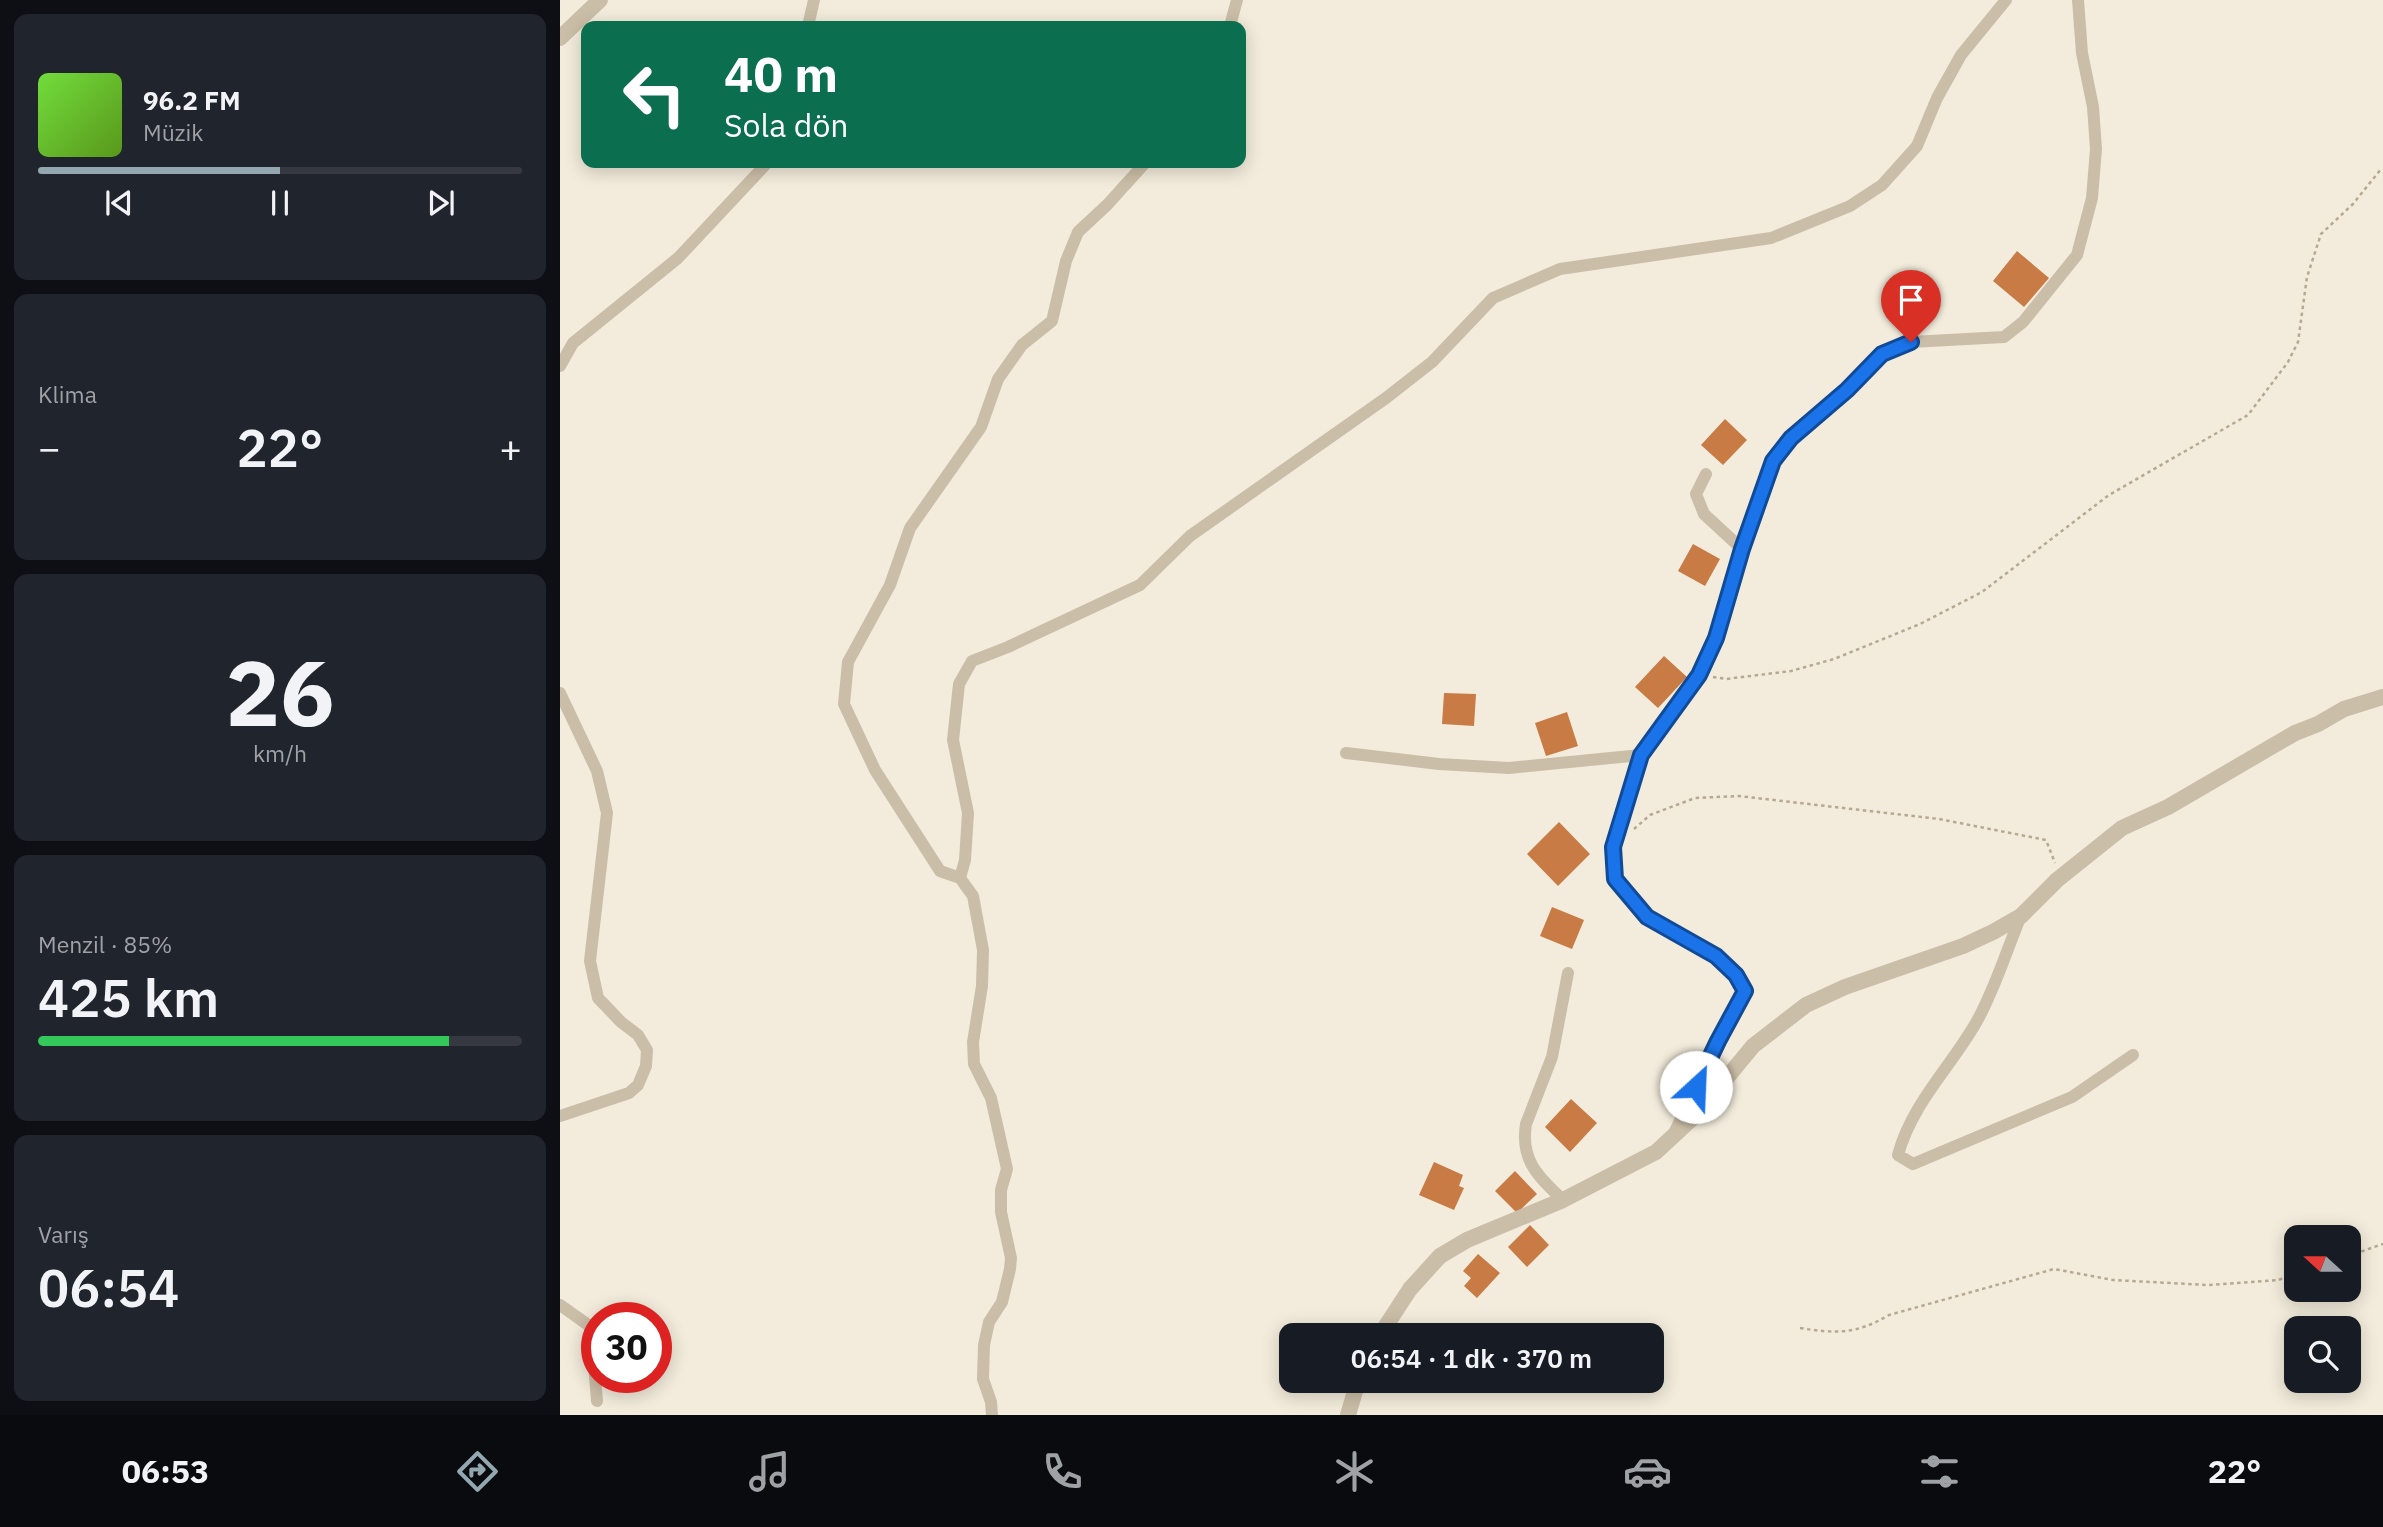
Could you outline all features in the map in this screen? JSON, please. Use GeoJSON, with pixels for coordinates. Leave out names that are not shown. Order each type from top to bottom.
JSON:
{"type":"FeatureCollection","features":[{"type":"Feature","properties":{"kind":"street"},"geometry":{"type":"LineString","coordinates":[[560,38],[600,0]]}},
{"type":"Feature","properties":{"kind":"street"},"geometry":{"type":"LineString","coordinates":[[809,21],[814,0]]}},
{"type":"Feature","properties":{"kind":"street"},"geometry":{"type":"LineString","coordinates":[[1231,21],[1237,0]]}},
{"type":"Feature","properties":{"kind":"street"},"geometry":{"type":"LineString","coordinates":[[960,878],[965,860],[968,813],[953,740],[959,684],[972,661],[1140,585],[1189,536],[1387,398],[1432,362],[1493,298],[1560,270],[1771,239],[1850,206],[1882,185],[1917,146],[1937,98],[1961,55],[2006,0]]}},
{"type":"Feature","properties":{"kind":"street"},"geometry":{"type":"LineString","coordinates":[[1674,1134],[1745,991],[1736,975],[1716,956],[1647,917],[1615,879],[1613,847],[1641,755],[1699,675],[1716,638],[1742,549],[1773,461],[1791,438],[1847,390],[1882,354],[1911,342],[2004,337],[2024,322],[2077,255],[2092,198],[2096,149],[2093,107],[2082,53],[2078,0]]}},
{"type":"Feature","properties":{"kind":"street"},"geometry":{"type":"LineString","coordinates":[[560,366],[573,343],[678,258],[762,168]]}},
{"type":"Feature","properties":{"kind":"street"},"geometry":{"type":"LineString","coordinates":[[992,1415],[983,1379],[984,1345],[989,1322],[1002,1302],[1011,1258],[1002,1212],[1001,1190],[1007,1169],[991,1098],[974,1064],[973,1042],[982,986],[983,950],[973,896],[960,878],[940,871],[875,770],[844,704],[848,662],[890,585],[910,528],[981,428],[998,380],[1021,345],[1052,321],[1066,261],[1078,232],[1140,168]]}},
{"type":"Feature","properties":{"kind":"street"},"geometry":{"type":"LineString","coordinates":[[1706,474],[1696,494],[1704,514],[1742,549]]}},
{"type":"Feature","properties":{"kind":"street"},"geometry":{"type":"LineString","coordinates":[[560,693],[597,771],[607,813],[590,961],[598,998],[621,1023],[638,1035],[647,1051],[646,1066],[638,1085],[629,1093],[560,1116]]}},
{"type":"Feature","properties":{"kind":"street"},"geometry":{"type":"LineString","coordinates":[[1388,1323],[1410,1289],[1440,1256],[1467,1240],[1563,1200],[1656,1152],[1697,1114],[1753,1046],[1807,1005],[1846,987],[1963,946],[2021,916],[2057,880],[2122,828],[2168,807],[2295,733],[2344,709],[2383,697]]}},
{"type":"Feature","properties":{"kind":"street"},"geometry":{"type":"LineString","coordinates":[[1346,753],[1439,764],[1509,768],[1641,755]]}},
{"type":"Feature","properties":{"kind":"street"},"geometry":{"type":"LineString","coordinates":[[2021,916],[1978,1020],[1914,1112],[1898,1155],[1913,1164],[2073,1097],[2133,1055]]}},
{"type":"Feature","properties":{"kind":"street"},"geometry":{"type":"LineString","coordinates":[[1563,1200],[1540,1179],[1524,1146],[1524,1135],[1552,1057],[1568,973]]}},
{"type":"Feature","properties":{"kind":"street"},"geometry":{"type":"LineString","coordinates":[[560,1305],[591,1327],[597,1401]]}},
{"type":"Feature","properties":{"kind":"street"},"geometry":{"type":"LineString","coordinates":[[1348,1415],[1354,1393]]}},
{"type":"Feature","properties":{"kind":"path"},"geometry":{"type":"LineString","coordinates":[[1699,675],[1726,679],[1791,671],[1834,659],[1920,624],[1982,592],[2109,495],[2248,415],[2288,362],[2298,342],[2307,277],[2322,234],[2353,204],[2381,169]]}},
{"type":"Feature","properties":{"kind":"path"},"geometry":{"type":"LineString","coordinates":[[1613,847],[1650,815],[1662,810],[1695,798],[1739,796],[1939,819],[2046,840],[2054,859],[2057,880]]}},
{"type":"Feature","properties":{"kind":"path"},"geometry":{"type":"LineString","coordinates":[[2361,1252],[2383,1244]]}},
{"type":"Feature","properties":{"kind":"path"},"geometry":{"type":"LineString","coordinates":[[1800,1328],[1844,1332],[1867,1328],[1889,1315],[2054,1269],[2113,1280],[2208,1285],[2284,1278]]}},
{"type":"Feature","properties":{"kind":"building"},"geometry":{"type":"Polygon","coordinates":[[[2017,251],[2049,278],[2024,307],[1993,281],[2017,251]]]}},
{"type":"Feature","properties":{"kind":"building"},"geometry":{"type":"Polygon","coordinates":[[[1725,419],[1747,440],[1723,465],[1701,445],[1725,419]]]}},
{"type":"Feature","properties":{"kind":"building"},"geometry":{"type":"Polygon","coordinates":[[[1693,544],[1720,559],[1705,586],[1678,571],[1693,544]]]}},
{"type":"Feature","properties":{"kind":"building"},"geometry":{"type":"Polygon","coordinates":[[[1664,656],[1687,677],[1658,708],[1635,687],[1664,656]]]}},
{"type":"Feature","properties":{"kind":"building"},"geometry":{"type":"Polygon","coordinates":[[[1444,693],[1476,694],[1474,726],[1442,724],[1444,693]]]}},
{"type":"Feature","properties":{"kind":"building"},"geometry":{"type":"Polygon","coordinates":[[[1567,712],[1578,746],[1546,756],[1535,723],[1567,712]]]}},
{"type":"Feature","properties":{"kind":"building"},"geometry":{"type":"Polygon","coordinates":[[[1559,822],[1590,854],[1558,886],[1527,854],[1559,822]]]}},
{"type":"Feature","properties":{"kind":"building"},"geometry":{"type":"Polygon","coordinates":[[[1552,907],[1584,920],[1572,949],[1540,936],[1552,907]]]}},
{"type":"Feature","properties":{"kind":"building"},"geometry":{"type":"Polygon","coordinates":[[[1571,1099],[1597,1123],[1570,1152],[1545,1127],[1571,1099]]]}},
{"type":"Feature","properties":{"kind":"building"},"geometry":{"type":"Polygon","coordinates":[[[1434,1162],[1463,1175],[1459,1186],[1464,1188],[1454,1210],[1419,1195],[1434,1162]]]}},
{"type":"Feature","properties":{"kind":"building"},"geometry":{"type":"Polygon","coordinates":[[[1515,1171],[1537,1194],[1517,1213],[1495,1191],[1515,1171]]]}},
{"type":"Feature","properties":{"kind":"building"},"geometry":{"type":"Polygon","coordinates":[[[1530,1225],[1549,1245],[1527,1267],[1508,1247],[1530,1225]]]}},
{"type":"Feature","properties":{"kind":"building"},"geometry":{"type":"Polygon","coordinates":[[[1478,1254],[1500,1273],[1477,1298],[1464,1286],[1471,1278],[1463,1271],[1478,1254]]]}},
{"type":"Feature","properties":{"kind":"route"},"geometry":{"type":"LineString","coordinates":[[1696,1087],[1745,991],[1736,975],[1716,956],[1647,917],[1615,879],[1613,847],[1641,755],[1699,675],[1716,638],[1742,549],[1773,461],[1791,438],[1847,390],[1882,354],[1911,342]]}}]}
